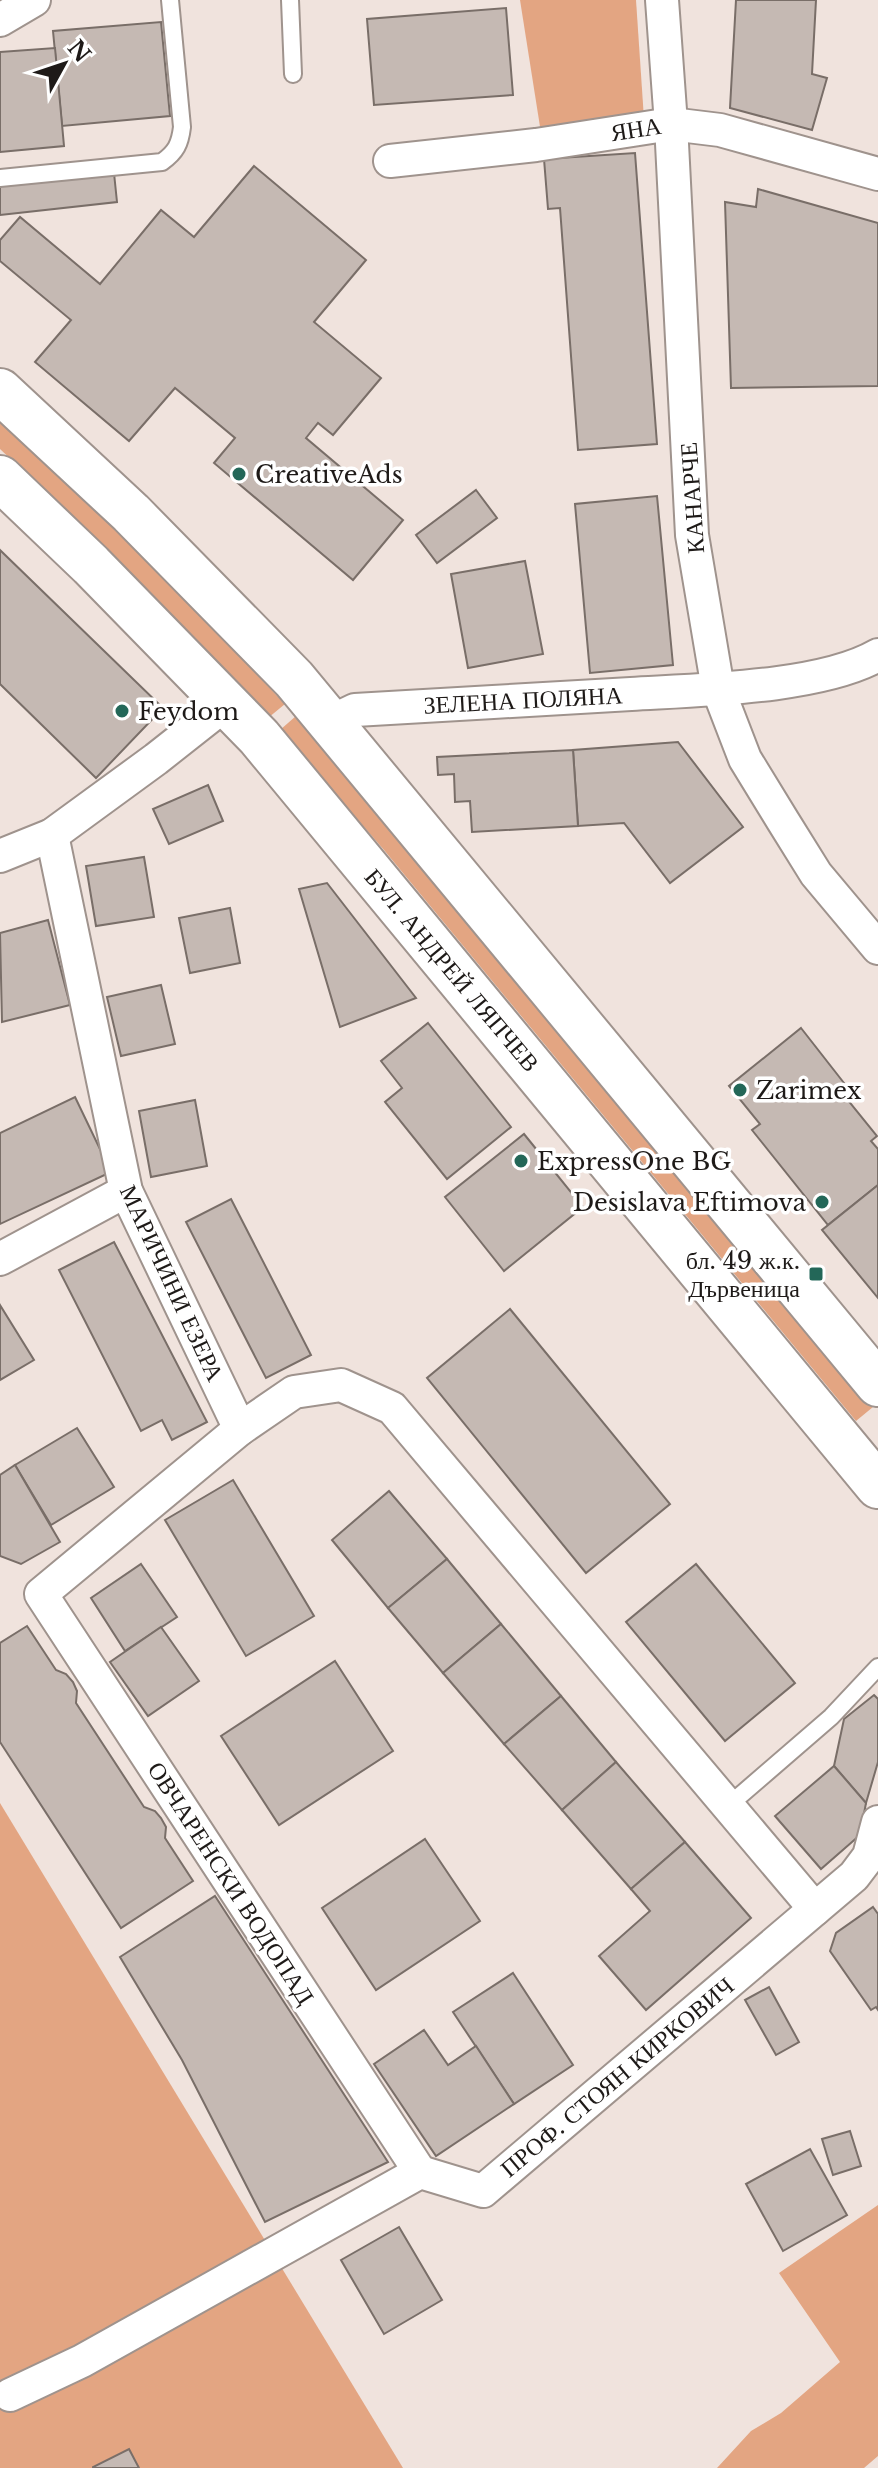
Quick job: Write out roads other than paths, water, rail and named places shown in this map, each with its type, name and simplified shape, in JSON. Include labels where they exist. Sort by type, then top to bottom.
[{"type":"main road","points":[[0,391],[131,513],[251,633],[330,722],[878,1384]]},
{"type":"main road","name":"БУЛ. АНДРЕЙ ЛЯПЧЕВ","points":[[0,478],[91,565],[227,703],[279,761],[878,1486]]},
{"type":"street","points":[[0,20],[34,0]]},
{"type":"street","name":"КАНАРЧЕ","points":[[662,0],[692,535],[718,689],[745,759],[783,821],[816,874],[878,948]]},
{"type":"street","name":"ЯНА","points":[[390,161],[536,145],[671,124],[720,130],[878,174]]},
{"type":"street","name":"ЗЕЛЕНА ПОЛЯНА","points":[[330,722],[355,710],[718,689],[811,677],[878,655]]},
{"type":"street","points":[[0,856],[52,835],[227,703]]},
{"type":"street","name":"МАРИЧИНИ ЕЗЕРА","points":[[52,835],[126,1191],[240,1429]]},
{"type":"street","points":[[0,1259],[126,1191]]},
{"type":"street","points":[[240,1429],[294,1392],[341,1385],[392,1408],[815,1909]]},
{"type":"street","name":"ОВЧАРЕНСКИ ВОДОПАД","points":[[240,1429],[41,1594],[420,2172]]},
{"type":"street","name":"ПРОФ. СТОЯН КИРКОВИЧ","points":[[420,2172],[483,2191],[854,1876],[869,1856],[878,1822]]},
{"type":"street","points":[[10,2395],[82,2361],[420,2172]]},
{"type":"lane","points":[[0,178],[162,162],[174,153],[180,142],[182,127],[170,0]]},
{"type":"lane","points":[[290,0],[293,74]]},
{"type":"lane","points":[[728,1806],[831,1717],[878,1667]]},
{"type":"place","name":"CreativeAds","points":[[239,474]]},
{"type":"place","name":"Feydom","points":[[122,711]]},
{"type":"place","name":"Zarimex","points":[[740,1090]]},
{"type":"place","name":"ExpressOne BG","points":[[521,1161]]},
{"type":"place","name":"Desislava Eftimova","points":[[822,1202]]},
{"type":"place","name":"бл. 49 ж.к. Дървеница","points":[[816,1274]]}]
